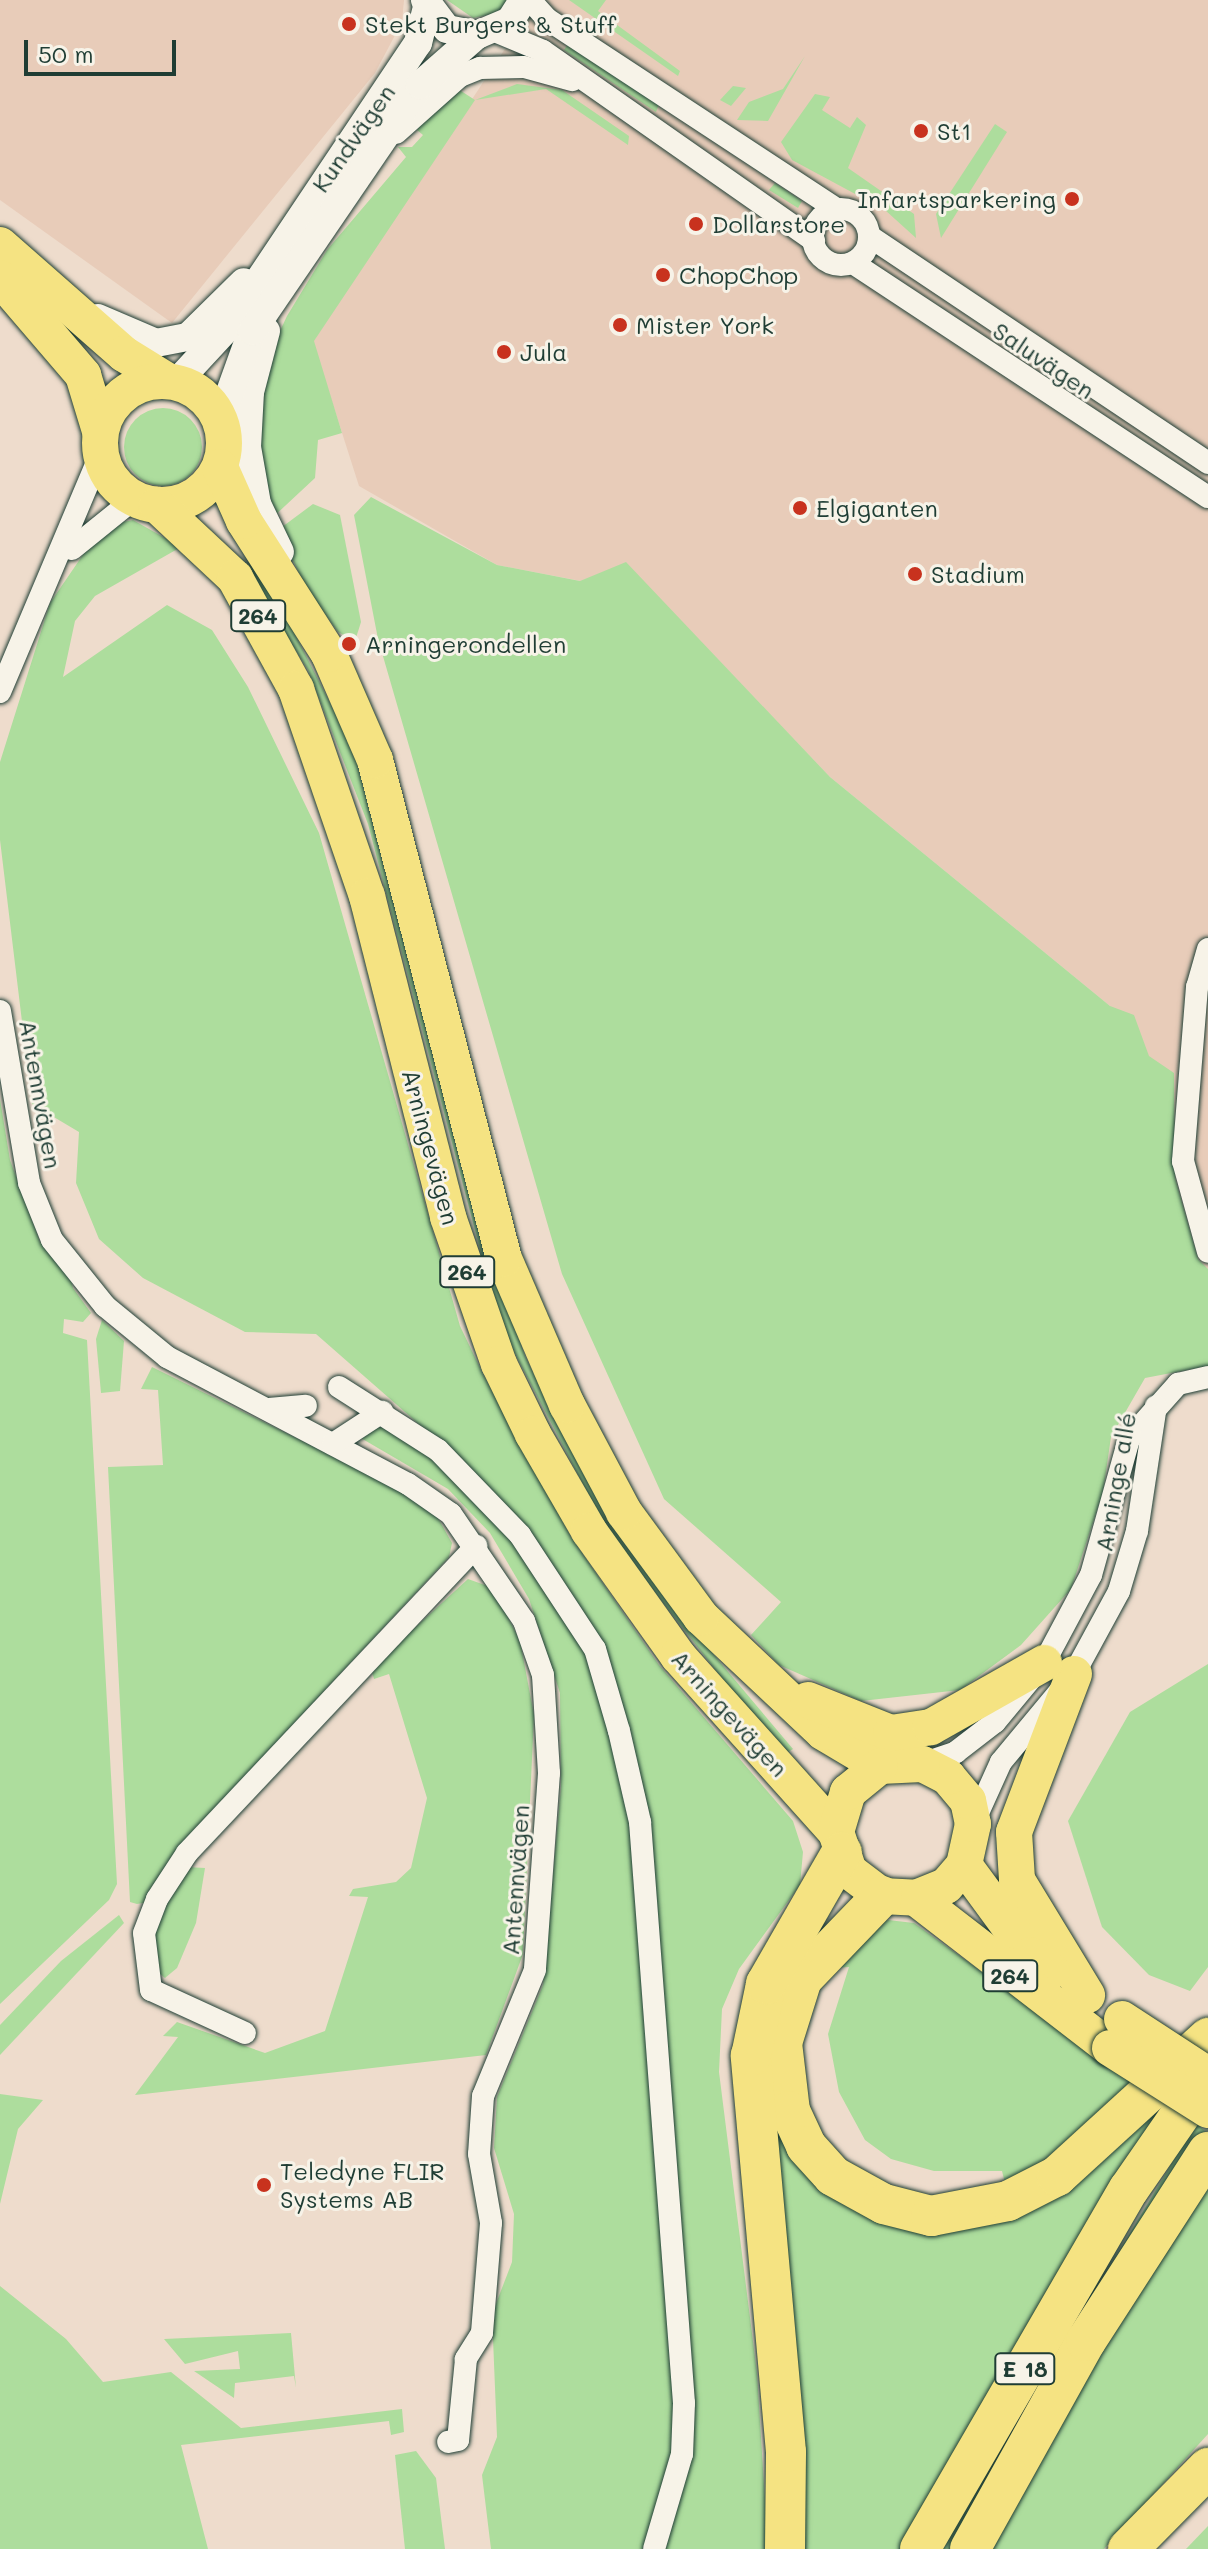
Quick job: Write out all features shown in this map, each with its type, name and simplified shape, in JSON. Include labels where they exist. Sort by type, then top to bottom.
[{"type":"highway","points":[[785,2549],[786,2452],[751,2056],[766,1984],[839,1842]]},
{"type":"highway","points":[[899,1897],[802,1979],[782,2043],[790,2111],[806,2146],[833,2176],[884,2204],[931,2216],[1008,2201],[1057,2176],[1208,2038]]},
{"type":"highway","name":"E 18","points":[[920,2549],[1129,2189],[1208,2075]]},
{"type":"highway","name":"E 18","points":[[970,2549],[1086,2341],[1208,2152]]},
{"type":"highway","points":[[1128,2549],[1208,2468]]},
{"type":"main road","points":[[0,245],[44,286],[171,381],[195,390],[220,420]]},
{"type":"main road","name":"264","points":[[0,278],[83,375],[112,481],[145,502]]},
{"type":"main road","points":[[100,443],[124,393],[171,381]]},
{"type":"main road","name":"264","points":[[220,420],[220,467]]},
{"type":"main road","points":[[145,502],[194,496],[220,467]]},
{"type":"main road","name":"Arningevägen","points":[[220,467],[244,521],[329,654],[391,810],[504,1259],[532,1336],[624,1512],[701,1617],[823,1732],[880,1766]]},
{"type":"main road","name":"Arningevägen","points":[[145,502],[235,578],[296,689],[367,896],[448,1217],[499,1364],[533,1434],[589,1531],[678,1656],[839,1842],[849,1871],[899,1897],[1116,2034],[1208,2110]]},
{"type":"main road","points":[[770,1682],[891,1733],[931,1727],[1059,1668]]},
{"type":"main road","points":[[1059,1668],[1014,1832],[1017,1880],[1087,1995]]},
{"type":"main road","points":[[839,1842],[848,1792],[880,1766],[922,1764],[948,1777],[968,1801],[973,1824],[964,1865],[946,1886],[899,1897]]},
{"type":"main road","name":"Arningevägen","points":[[964,1865],[1030,1955],[1087,1995],[1116,2034],[1208,2075]]},
{"type":"street","name":"Kundvägen","points":[[220,420],[231,374],[274,303],[420,85],[523,0]]},
{"type":"street","name":"Saluvägen","points":[[530,0],[547,19],[838,210],[856,213],[869,236],[1208,463]]},
{"type":"street","name":"Kundvägen","points":[[171,381],[204,361],[265,263],[418,43],[426,3]]},
{"type":"street","points":[[426,3],[447,29],[486,33]]},
{"type":"street","name":"Saluvägen","points":[[486,33],[543,51],[814,241],[825,260],[853,263],[1208,497]]},
{"type":"street","name":"Kundvägen","points":[[375,153],[460,76],[480,68],[524,67],[610,96]]},
{"type":"street","points":[[814,241],[822,217],[838,210]]},
{"type":"street","points":[[853,263],[869,236]]},
{"type":"street","name":"Kundvägen","points":[[44,286],[123,333],[156,343],[188,337],[265,263]]},
{"type":"street","name":"Kundvägen","points":[[274,303],[250,392],[249,465],[257,504],[329,654]]},
{"type":"street","points":[[0,692],[53,571],[100,443]]},
{"type":"street","points":[[53,571],[92,527],[145,502]]},
{"type":"street","points":[[1208,949],[1197,987],[1183,1161],[1208,1252]]},
{"type":"street","name":"Antennvägen","points":[[0,1011],[16,1128],[52,1240],[105,1306],[167,1357],[333,1444],[441,1506],[476,1546],[524,1621],[549,1718],[535,1970],[483,2096],[479,2154],[491,2223],[482,2333],[466,2359],[458,2440],[448,2442]]},
{"type":"street","points":[[1156,1406],[1178,1384],[1208,1377]]},
{"type":"street","points":[[339,1387],[438,1450],[520,1535],[595,1649],[619,1731],[640,1822],[684,2403],[682,2454],[654,2549]]},
{"type":"street","points":[[267,1409],[306,1406]]},
{"type":"street","name":"Arninge allé","points":[[922,1764],[956,1752],[1059,1668],[1091,1575],[1129,1439],[1156,1406]]},
{"type":"street","name":"Arninge allé","points":[[973,1824],[1001,1762],[1059,1668],[1119,1591],[1137,1531],[1156,1406]]},
{"type":"street","points":[[333,1444],[382,1412]]},
{"type":"street","points":[[245,2033],[151,1990],[144,1933],[157,1899],[187,1853],[476,1546]]},
{"type":"shaded area","points":[[0,0],[404,0],[402,22],[375,73],[172,323],[0,200]]},
{"type":"shaded area","points":[[537,0],[1208,0],[1208,1311],[1110,1006],[830,777],[626,563],[581,581],[497,565],[359,486],[313,342]]},
{"type":"green space","points":[[447,0],[509,0],[497,13],[473,18]]},
{"type":"green space","points":[[569,0],[606,0],[598,11],[680,71],[678,76]]},
{"type":"green space","points":[[568,44],[659,104],[656,112],[564,50]]},
{"type":"green space","points":[[805,56],[768,121],[737,120],[749,102],[783,89]]},
{"type":"green space","points":[[517,84],[562,90],[629,136],[628,145],[546,89],[475,100]]},
{"type":"green space","points":[[733,86],[746,88],[731,106],[720,100]]},
{"type":"green space","points":[[458,89],[475,100],[314,341],[342,433],[318,440],[315,478],[271,519],[257,479],[265,363],[287,316],[327,250],[406,157],[398,147],[412,147],[423,135],[417,130],[439,100]]},
{"type":"green space","points":[[815,94],[830,97],[822,110],[850,128],[857,117],[866,125],[848,168],[914,214],[916,238],[885,210],[792,160],[781,142]]},
{"type":"green space","points":[[995,124],[1007,132],[941,238],[936,214]]},
{"type":"green space","points":[[775,183],[802,201],[798,208],[769,190]]},
{"type":"green space","points":[[163,408],[178,411],[191,419],[199,432],[202,447],[199,462],[191,475],[178,483],[163,486],[148,483],[135,475],[127,462],[124,447],[127,432],[135,419],[148,411]]},
{"type":"green space","points":[[371,497],[497,565],[580,581],[626,562],[830,777],[1110,1006],[1134,1015],[1149,1056],[1174,1073],[1175,1178],[1198,1259],[1208,1269],[1208,1366],[1145,1378],[1111,1437],[1103,1492],[1071,1589],[1021,1645],[960,1690],[861,1701],[779,1665],[751,1635],[781,1602],[664,1499],[562,1274],[378,639],[354,515]]},
{"type":"green space","points":[[313,504],[340,515],[361,622],[355,641],[338,632],[307,589],[278,530]]},
{"type":"green space","points":[[133,520],[181,547],[95,596],[75,621],[63,677],[167,605],[212,630],[248,687],[319,833],[460,1326],[571,1537],[659,1665],[793,1821],[803,1852],[800,1885],[739,1969],[722,2009],[719,2072],[757,2373],[768,2549],[491,2549],[482,2475],[497,2437],[492,2314],[512,2262],[514,2214],[494,2148],[497,2097],[543,1985],[561,1787],[560,1693],[529,1599],[490,1533],[448,1489],[354,1434],[389,1425],[416,1442],[503,1527],[606,1659],[478,1476],[316,1334],[245,1332],[143,1278],[99,1239],[76,1183],[79,1132],[32,1104],[0,840],[0,762],[50,603],[91,543],[113,524]]},
{"type":"green space","points":[[258,562],[353,748],[474,1202],[525,1356],[560,1428],[665,1597],[793,1749],[782,1756],[607,1530],[500,1325],[368,824],[308,670],[246,570]]},
{"type":"green space","points":[[0,1099],[10,1160],[40,1242],[64,1254],[73,1288],[91,1313],[83,1322],[64,1319],[63,1333],[87,1340],[117,1884],[109,1900],[0,2004]]},
{"type":"green space","points":[[102,1320],[124,1341],[120,1391],[101,1393],[96,1339]]},
{"type":"green space","points":[[152,1367],[392,1485],[438,1518],[452,1543],[449,1557],[182,1844],[148,1902],[137,1904],[130,1902],[108,1467],[163,1465],[158,1390],[141,1389]]},
{"type":"green space","points":[[468,1579],[493,1588],[520,1641],[534,1715],[523,1954],[486,2055],[135,2095],[178,2037],[163,2036],[177,2022],[265,2053],[325,2031],[368,1897],[349,1896],[353,1889],[396,1882],[411,1868],[427,1798],[389,1674],[374,1679],[371,1668]]},
{"type":"green space","points":[[1208,1664],[1208,1967],[1190,1991],[1149,1975],[1102,1927],[1068,1821],[1130,1712]]},
{"type":"green space","points":[[186,1867],[205,1868],[196,1923],[177,1968],[165,1978],[153,1968],[153,1930]]},
{"type":"green space","points":[[119,1915],[124,1923],[0,2055],[0,2025],[61,1961]]},
{"type":"green space","points":[[888,1920],[914,1923],[1137,2084],[1051,2161],[1005,2183],[1002,2171],[934,2171],[891,2159],[865,2140],[839,2092],[828,2034],[849,1967],[832,1968],[867,1928]]},
{"type":"green space","points":[[770,2041],[791,2149],[945,2228],[1163,2103],[1169,2109],[999,2373],[900,2549],[803,2549]]},
{"type":"green space","points":[[0,2094],[43,2100],[18,2129],[0,2204]]},
{"type":"green space","points":[[1196,2123],[1205,2131],[1089,2312],[954,2549],[941,2549]]},
{"type":"green space","points":[[1208,2188],[1208,2434],[1104,2549],[990,2549],[1066,2407]]},
{"type":"green space","points":[[0,2286],[66,2339],[103,2382],[171,2372],[241,2428],[402,2409],[404,2432],[391,2435],[389,2421],[181,2445],[208,2549],[0,2549]]},
{"type":"green space","points":[[291,2333],[296,2388],[294,2376],[235,2383],[234,2398],[194,2371],[240,2369],[238,2351],[185,2364],[164,2339]]},
{"type":"green space","points":[[416,2451],[436,2478],[445,2549],[405,2549],[395,2455]]},
{"type":"green space","points":[[1208,2526],[1208,2549],[1186,2549]]},
{"type":"place","name":"Stekt Burgers & Stuff","points":[[349,24]]},
{"type":"place","name":"St1","points":[[921,131]]},
{"type":"place","name":"Infartsparkering","points":[[1072,199]]},
{"type":"place","name":"Dollarstore","points":[[696,224]]},
{"type":"place","name":"ChopChop","points":[[663,275]]},
{"type":"place","name":"Mister York","points":[[620,325]]},
{"type":"place","name":"Jula","points":[[504,352]]},
{"type":"place","name":"Elgiganten","points":[[800,508]]},
{"type":"place","name":"Stadium","points":[[915,574]]},
{"type":"place","name":"Arningerondellen","points":[[349,644]]},
{"type":"place","name":"Teledyne FLIR Systems AB","points":[[264,2185]]}]
